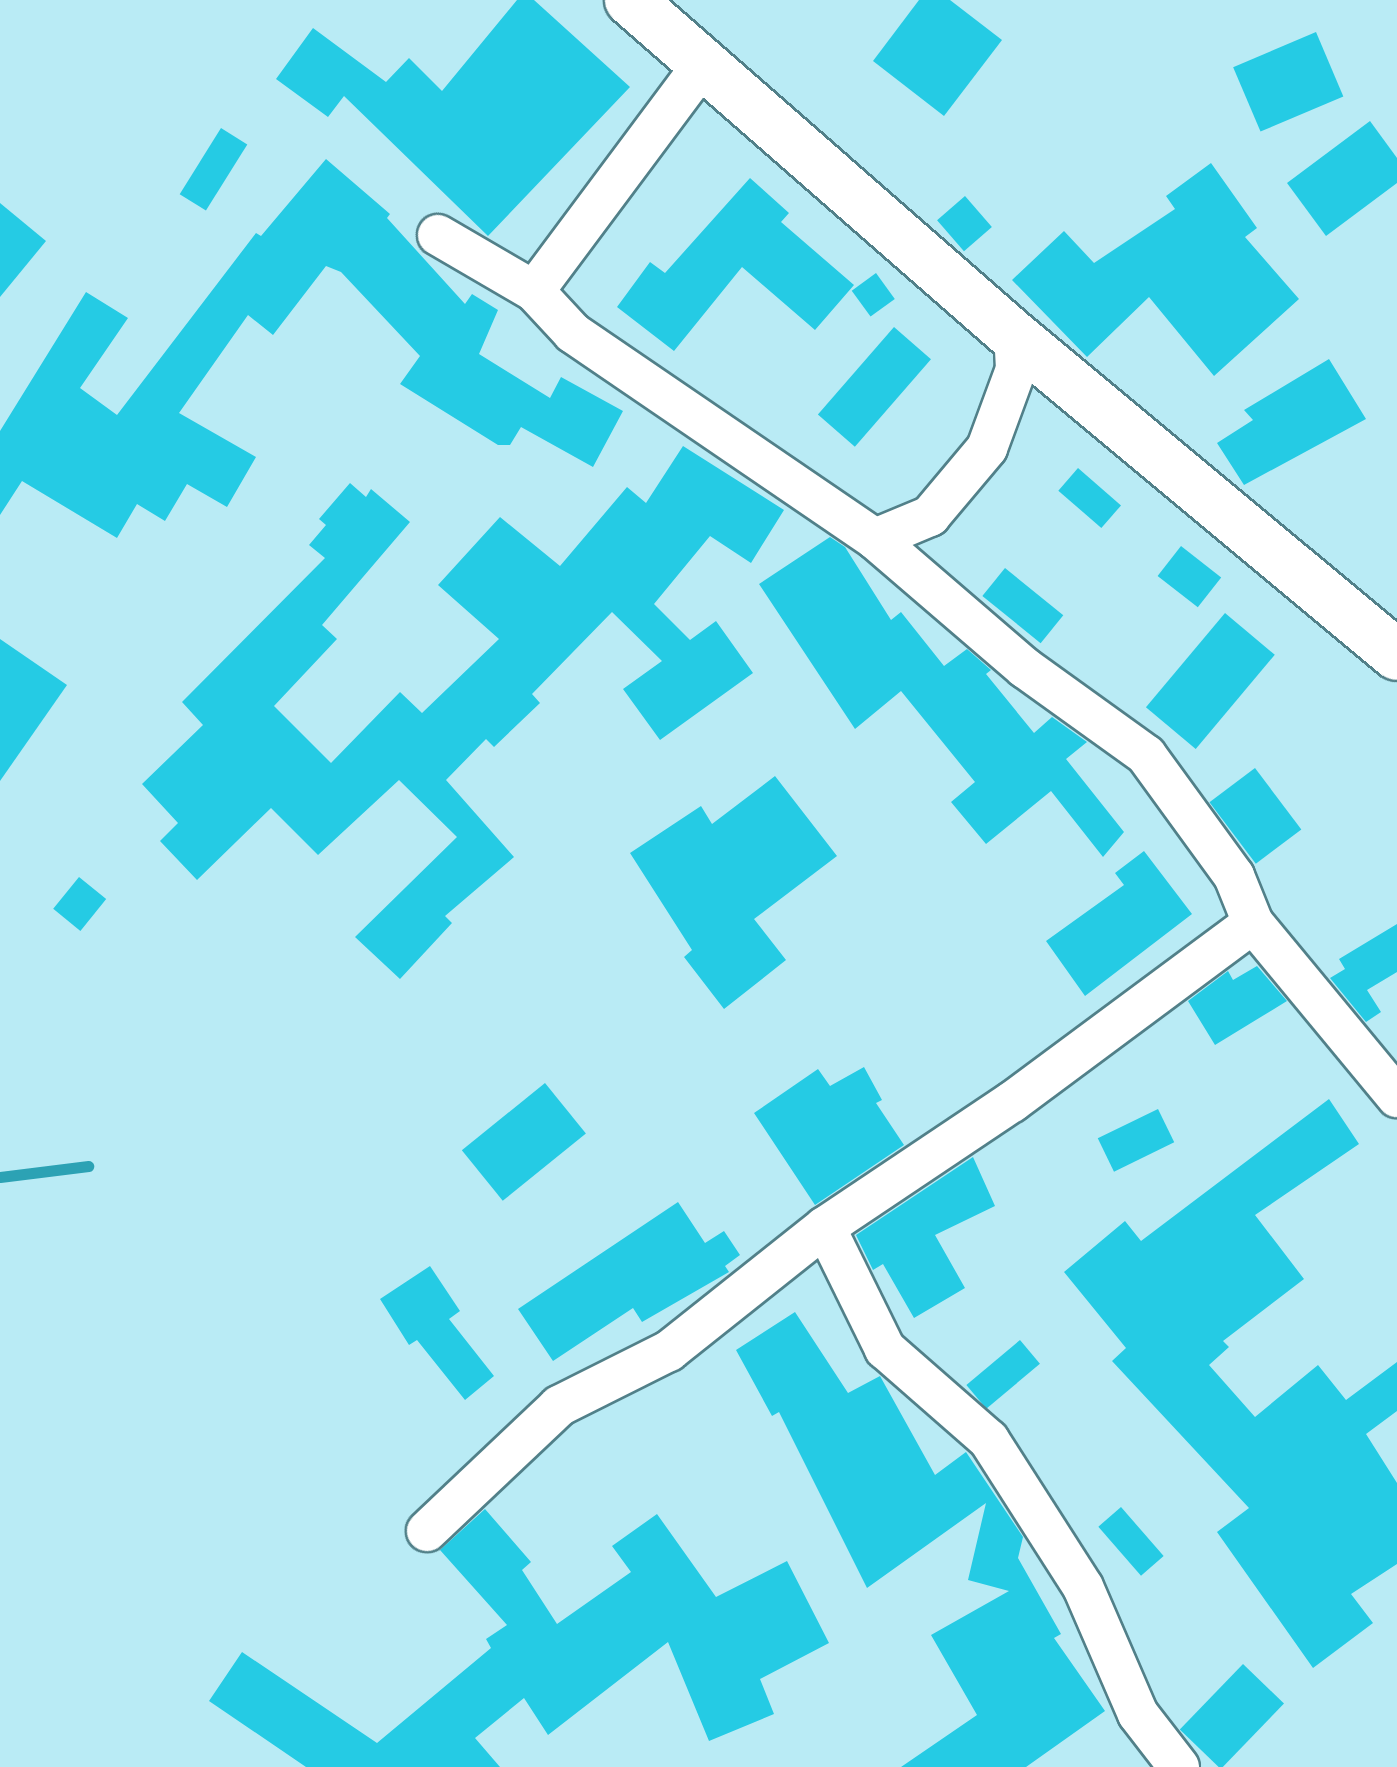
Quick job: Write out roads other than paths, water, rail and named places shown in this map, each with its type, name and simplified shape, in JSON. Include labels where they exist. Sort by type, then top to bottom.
[{"type":"street","points":[[630,0],[1014,336],[1397,655]]},
{"type":"street","points":[[534,292],[704,63]]},
{"type":"street","points":[[438,235],[534,292],[573,333],[876,538],[1025,668],[1146,755],[1234,876],[1253,924],[1397,1097]]},
{"type":"street","points":[[876,538],[930,516],[987,448],[1016,369],[1014,336]]},
{"type":"street","points":[[427,1532],[559,1406],[669,1351],[825,1227],[1012,1102],[1253,924]]},
{"type":"street","points":[[825,1227],[885,1349],[989,1440],[1084,1587],[1138,1714],[1179,1767]]},
{"type":"waterway","points":[[0,1177],[88,1166]]}]
